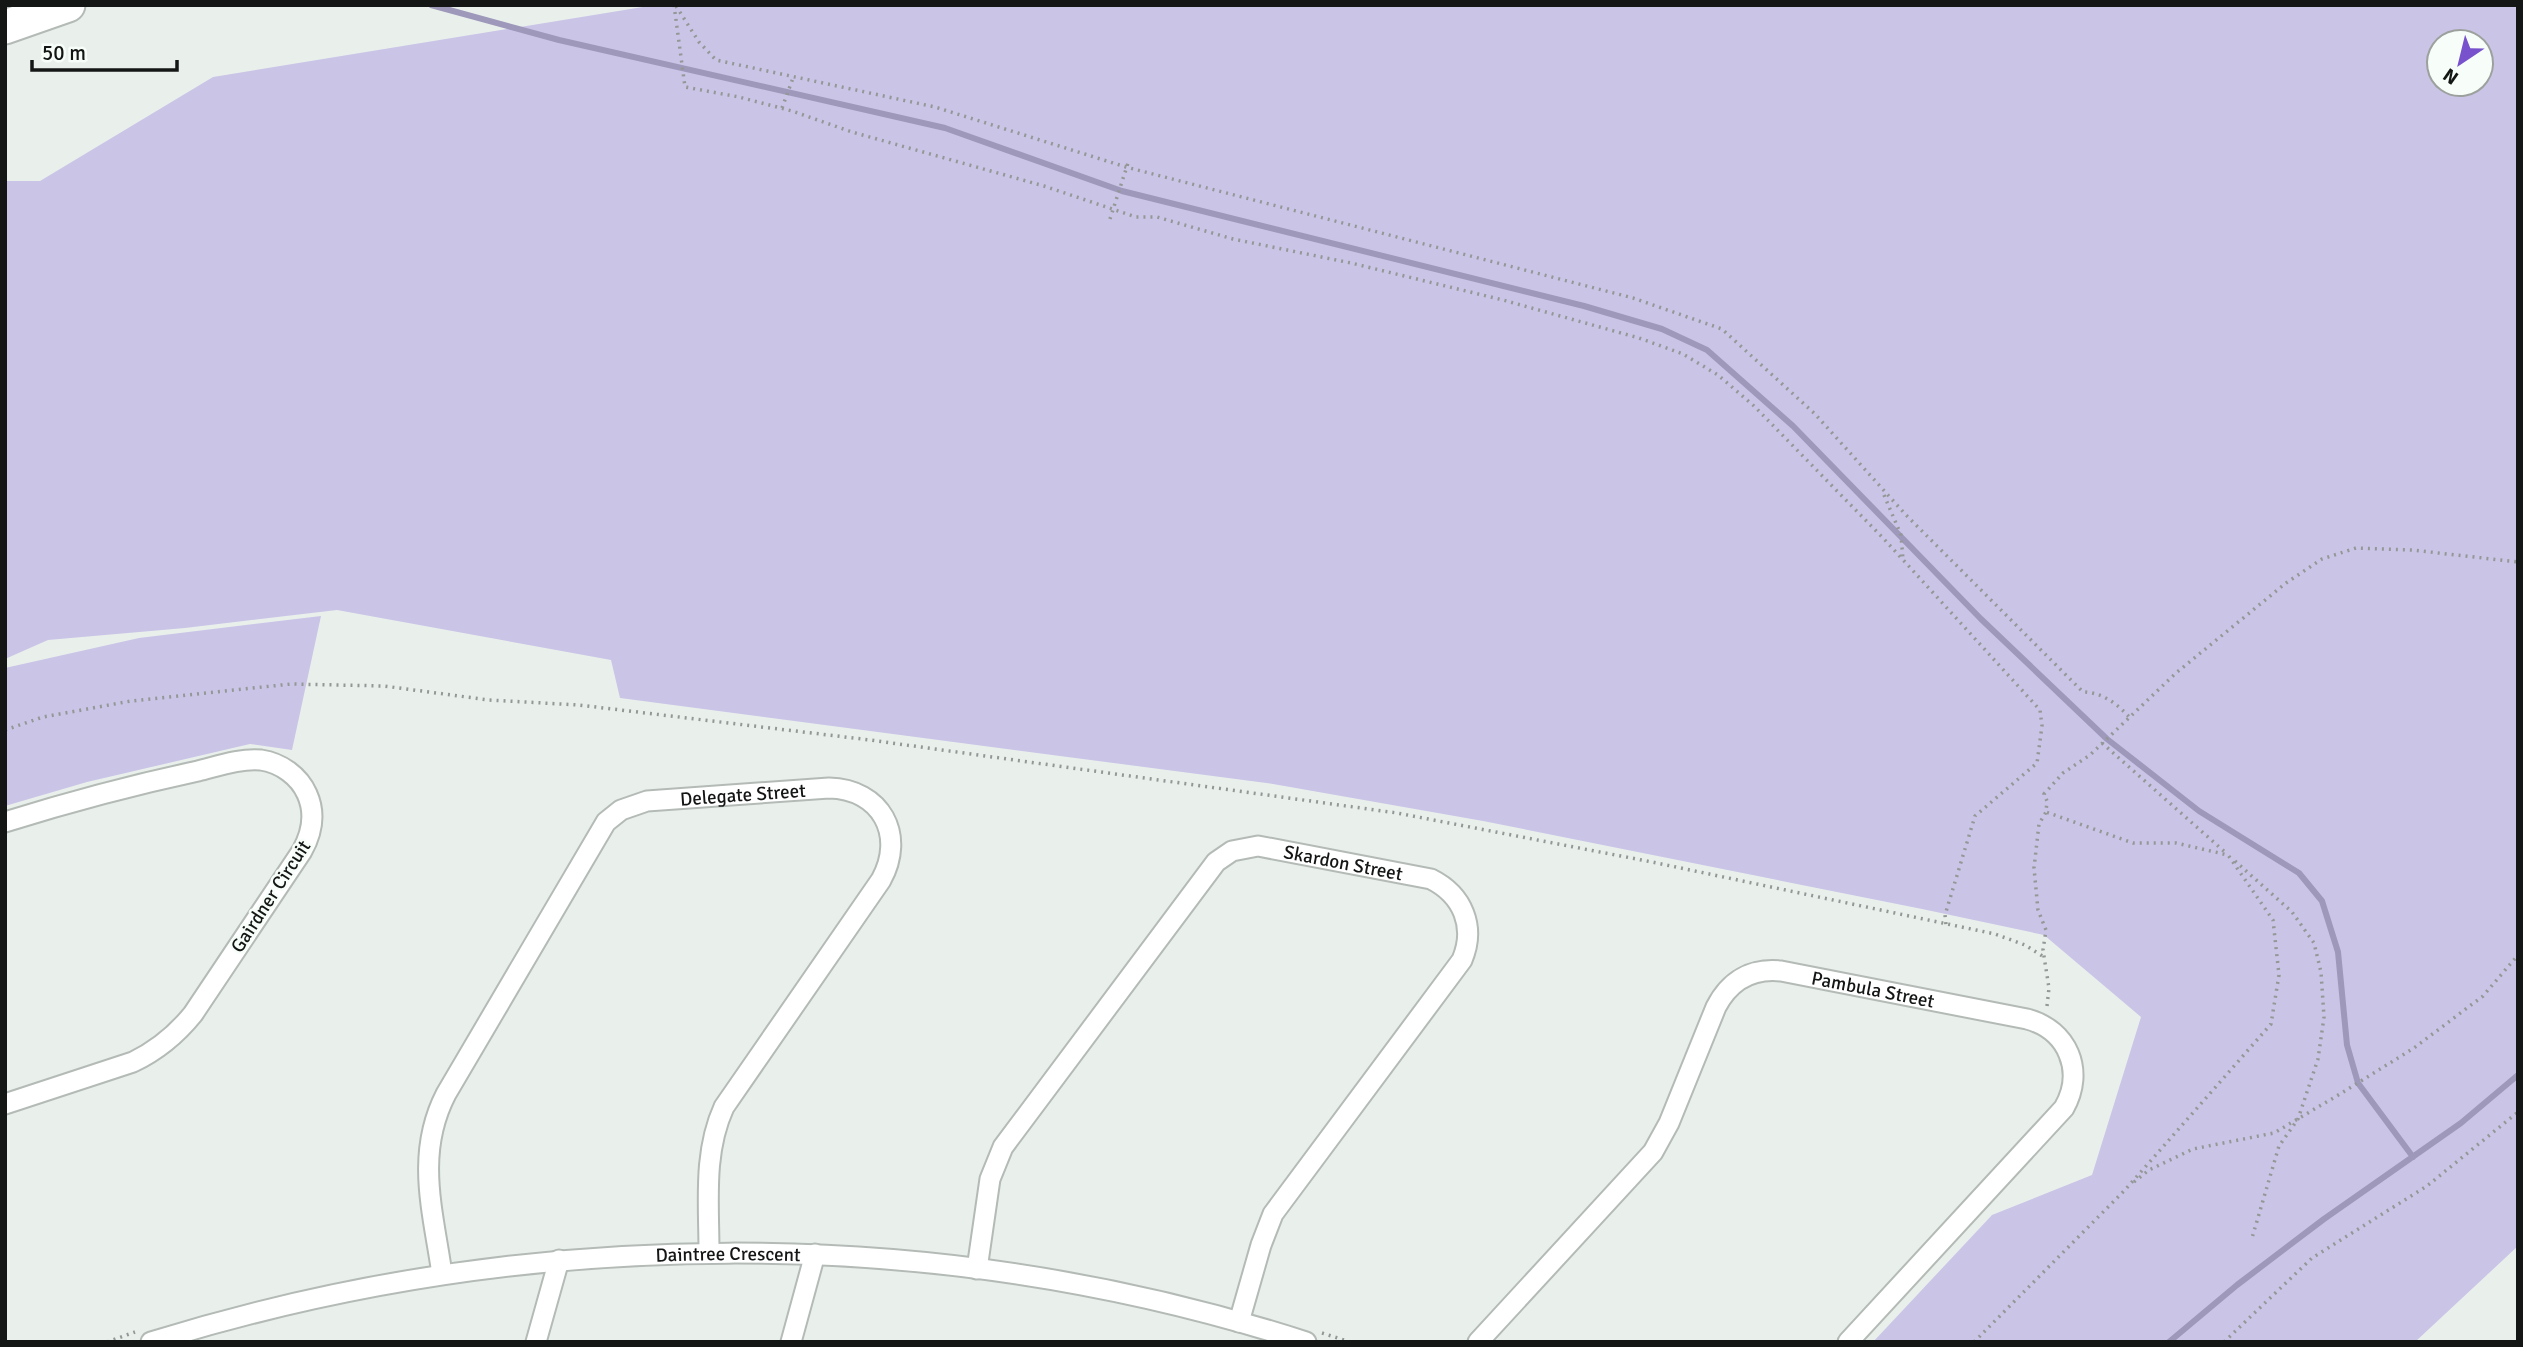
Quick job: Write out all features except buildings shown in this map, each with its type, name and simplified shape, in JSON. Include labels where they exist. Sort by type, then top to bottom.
[{"type":"highway","points":[[5,27],[68,5]]},
{"type":"street","name":"Gairdner Circuit","points":[[5,821],[127,787],[252,760],[281,766],[296,778],[310,804],[312,824],[302,851],[193,1014],[172,1037],[133,1062],[5,1104]]},
{"type":"street","name":"Delegate Street","points":[[442,1274],[427,1167],[433,1122],[446,1094],[606,822],[621,810],[638,802],[829,788],[849,790],[875,806],[887,822],[892,842],[890,861],[881,880],[724,1107],[709,1154],[709,1252]]},
{"type":"street","name":"Skardon Street","points":[[977,1269],[988,1187],[995,1162],[1003,1147],[1216,862],[1231,851],[1258,846],[1431,879],[1454,896],[1464,913],[1468,932],[1462,960],[1273,1214],[1261,1245],[1239,1322]]},
{"type":"street","name":"Pambula Street","points":[[1478,1342],[1653,1152],[1669,1123],[1716,1007],[1727,990],[1742,977],[1761,971],[1781,971],[2027,1019],[2045,1025]]},
{"type":"street","points":[[1848,1342],[2064,1108],[2072,1091],[2073,1062],[2065,1045],[2045,1025]]},
{"type":"street","name":"Daintree Crescent","points":[[150,1342],[312,1298],[442,1274],[559,1260],[709,1252],[815,1254],[977,1269],[1109,1291],[1239,1322],[1306,1342]]},
{"type":"street","points":[[791,1342],[815,1254]]},
{"type":"street","points":[[536,1342],[559,1260]]},
{"type":"path","points":[[674,5],[699,42],[716,60],[935,107],[1127,165],[1633,298],[1722,329],[1815,414],[1882,489],[2083,692],[2091,692],[2112,702],[2122,708],[2130,718]]},
{"type":"path","points":[[674,5],[685,87],[782,108],[852,132],[1031,182],[1136,217],[1157,217],[1233,239],[1351,263],[1503,300],[1639,338],[1683,354],[1717,375],[1754,407],[1903,561],[2040,710],[2042,726],[2037,763],[1975,816],[1945,915],[1946,925]]},
{"type":"path","points":[[782,108],[793,78]]},
{"type":"path","points":[[1110,219],[1127,165]]},
{"type":"path","points":[[1882,489],[1901,534],[1903,561]]},
{"type":"path","points":[[2045,1025],[2049,988],[2044,957],[2046,930],[2038,911],[2034,867],[2039,824],[2046,812],[2048,801],[2044,794],[2063,773],[2102,743],[2176,673],[2286,583],[2322,559],[2357,548],[2412,550],[2518,562]]},
{"type":"path","points":[[5,730],[43,717],[131,701],[291,684],[384,686],[489,700],[579,705],[911,746],[1397,813],[1678,867],[1995,934],[2025,945],[2044,957]]},
{"type":"path","points":[[2102,743],[2292,912],[2314,943],[2322,972],[2325,1017],[2318,1059],[2298,1119],[2279,1146],[2252,1238]]},
{"type":"path","points":[[1974,1342],[2124,1190],[2271,1024],[2279,975],[2273,920],[2228,855],[2176,844],[2133,843],[2046,812]]},
{"type":"path","points":[[2124,1190],[2149,1170],[2193,1149],[2274,1133],[2298,1119],[2414,1048],[2483,996],[2518,955]]},
{"type":"path","points":[[2224,1342],[2312,1258],[2427,1186],[2518,1112]]},
{"type":"shaded area","points":[[655,5],[2518,5],[2518,1246],[2415,1342],[1873,1342],[1992,1215],[2092,1175],[2141,1017],[2044,935],[1483,821],[1273,784],[620,698],[611,660],[337,610],[185,628],[48,640],[5,659],[5,181],[40,181],[213,77]]},
{"type":"shaded area","points":[[321,616],[292,750],[250,744],[87,782],[5,806],[5,668],[139,638]]},
{"type":"waterway","points":[[431,5],[559,40],[945,128],[1122,191],[1584,306],[1662,329],[1707,350],[1793,426],[1981,619],[2107,739],[2199,811],[2299,873],[2322,901],[2338,952],[2347,1045],[2358,1083],[2413,1157]]},
{"type":"waterway","points":[[2169,1342],[2237,1285],[2324,1219],[2461,1123],[2518,1075]]}]
